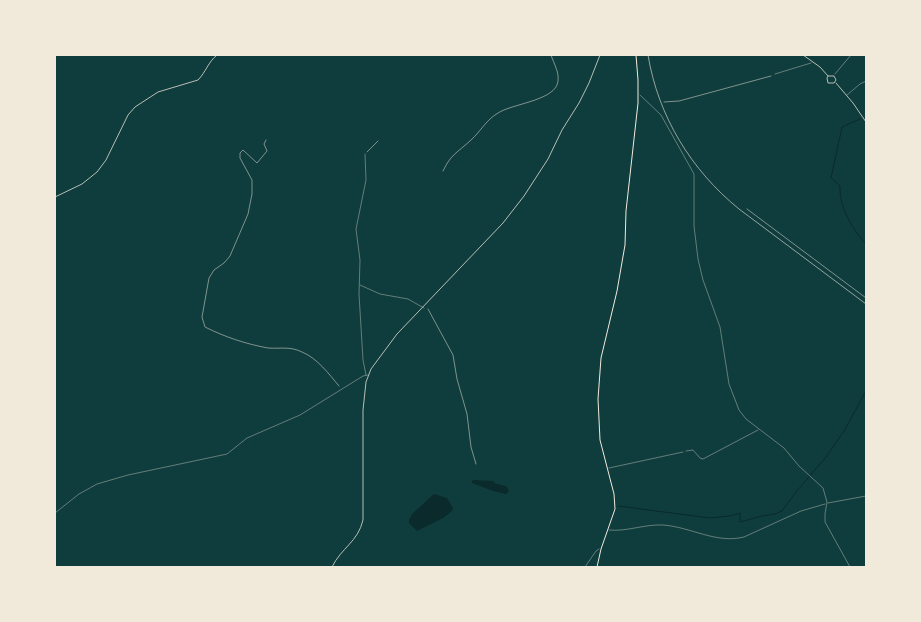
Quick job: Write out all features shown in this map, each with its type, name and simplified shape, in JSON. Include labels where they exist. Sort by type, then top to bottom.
[{"type":"main road","points":[[597,567],[601,549],[614,514],[615,501],[599,432],[598,408],[603,350],[622,268],[625,245],[638,94],[636,55]]},
{"type":"street","points":[[55,197],[82,184],[97,172],[106,160],[128,115],[135,107],[158,92],[198,80],[209,62],[217,55]]},
{"type":"street","points":[[55,513],[78,494],[103,482],[227,454],[247,438],[300,415],[367,375],[391,341],[504,223],[548,159],[566,122],[590,83],[600,55]]},
{"type":"street","points":[[803,55],[828,76],[834,76]]},
{"type":"street","points":[[834,76],[851,55]]},
{"type":"street","points":[[775,74],[813,62]]},
{"type":"street","points":[[828,76],[828,83],[832,84],[835,82]]},
{"type":"street","points":[[834,76],[835,82],[847,95],[866,122]]},
{"type":"street","points":[[847,95],[866,81]]},
{"type":"street","points":[[638,94],[660,113],[692,170],[695,183],[695,236],[700,270],[720,327],[733,394],[743,416],[784,448],[799,466],[823,488],[826,493],[827,504],[825,522],[850,567]]},
{"type":"street","points":[[332,567],[336,559],[358,534],[362,520],[363,410],[367,375],[363,354],[358,284],[361,265],[356,229],[366,180],[365,154]]},
{"type":"street","points":[[358,284],[380,294],[408,299],[424,308]]},
{"type":"street","points":[[686,451],[694,450],[703,459],[759,429]]},
{"type":"street","points":[[607,468],[683,452]]},
{"type":"street","points":[[609,530],[662,525],[683,528],[725,539],[734,539],[744,537],[801,511],[866,496]]},
{"type":"street","points":[[585,567],[596,551],[601,549]]},
{"type":"path","points":[[442,172],[449,158],[471,140],[490,118],[512,106],[536,100],[554,88],[557,83],[557,75],[551,55]]},
{"type":"path","points":[[664,102],[679,100],[775,74]]},
{"type":"path","points":[[266,140],[264,144],[267,151],[257,163],[243,150],[240,153],[240,158],[252,180],[252,194],[248,214],[230,256],[214,270],[209,278],[202,316],[204,327],[253,345],[271,348],[294,348],[304,352],[315,360],[342,389]]},
{"type":"path","points":[[365,154],[378,141]]},
{"type":"path","points":[[747,209],[866,298]]},
{"type":"path","points":[[424,308],[429,310],[453,355],[476,464]]},
{"type":"water","points":[[473,480],[493,481],[496,484],[506,486],[509,491],[506,494],[493,491],[472,483]]},
{"type":"water","points":[[434,494],[447,498],[453,508],[452,511],[443,518],[417,531],[409,523],[409,520],[412,514]]},
{"type":"waterway","points":[[860,119],[842,127],[831,178],[840,186],[840,194],[847,217],[866,244]]},
{"type":"waterway","points":[[618,506],[710,518],[740,513],[740,522],[782,511],[826,457],[844,431],[866,391]]},
{"type":"railway","points":[[648,55],[653,78],[669,120],[679,140],[706,177],[739,209],[866,304]]}]
